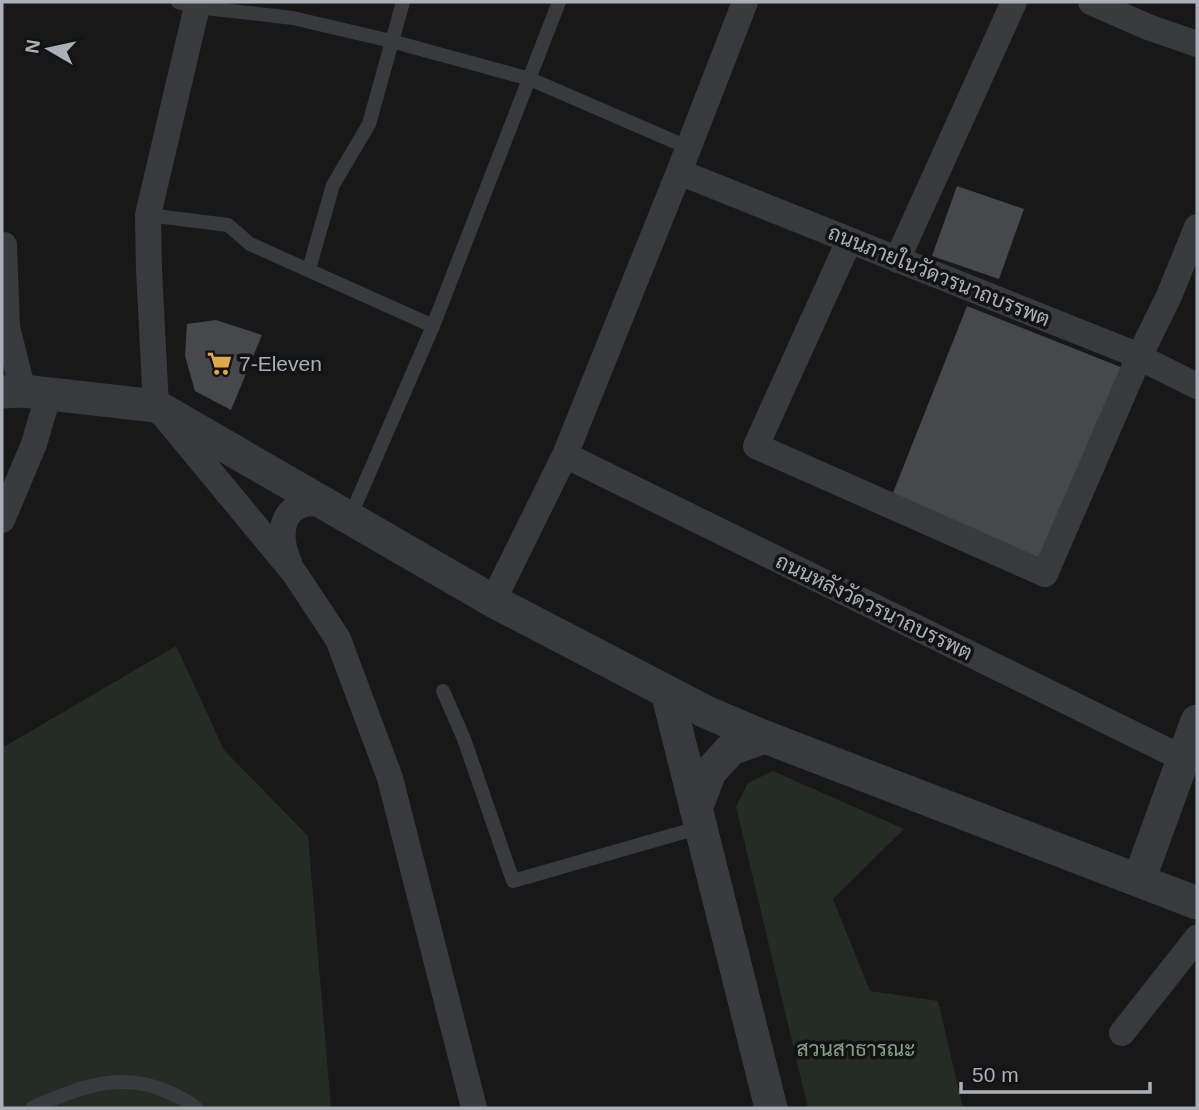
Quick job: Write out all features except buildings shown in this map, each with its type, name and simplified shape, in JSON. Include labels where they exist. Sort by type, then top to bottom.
[{"type":"street","points":[[493,601],[565,455],[744,2]]},
{"type":"street","points":[[897,260],[1014,2]]},
{"type":"street","points":[[1091,2],[1197,44]]},
{"type":"street","points":[[191,3],[148,215],[156,406],[295,573]]},
{"type":"street","name":"ถนนภายในวัดวรนาถบรรพต","points":[[683,160],[849,241],[1139,356],[1197,386]]},
{"type":"street","points":[[849,241],[756,446],[1045,574],[1139,356],[1191,258],[1197,227]]},
{"type":"street","points":[[2,520],[34,444],[25,392],[7,327],[4,245]]},
{"type":"street","points":[[25,392],[156,406],[493,601],[706,712],[1197,904]]},
{"type":"street","name":"ถนนหลังวัดวรนาถบรรพต","points":[[565,455],[1184,759]]},
{"type":"street","points":[[336,511],[307,502],[297,506],[282,529],[282,548],[338,639],[390,778],[474,1108]]},
{"type":"street","points":[[667,692],[771,1108]]},
{"type":"street","points":[[1139,880],[1197,721]]},
{"type":"street","points":[[699,818],[710,772],[731,749],[765,737]]},
{"type":"street","points":[[1122,1033],[1197,938]]},
{"type":"lane","points":[[309,269],[333,185],[369,124],[403,2]]},
{"type":"lane","points":[[336,511],[433,326],[559,2]]},
{"type":"lane","points":[[191,3],[293,18],[391,41],[530,79],[683,160]]},
{"type":"lane","points":[[148,215],[228,225],[250,244],[433,326]]},
{"type":"lane","points":[[443,691],[464,739],[513,881],[699,818]]},
{"type":"lane","points":[[32,1108],[74,1089],[119,1081],[155,1085],[197,1108]]},
{"type":"green space","points":[[176,646],[224,750],[308,836],[331,1108],[2,1108],[2,748]]},
{"type":"green space","name":"สวนสาธารณะ","points":[[773,771],[904,829],[833,899],[870,991],[938,1001],[963,1108],[808,1108],[736,807],[748,783]]},
{"type":"place","name":"7-Eleven","points":[[219,364]]}]
